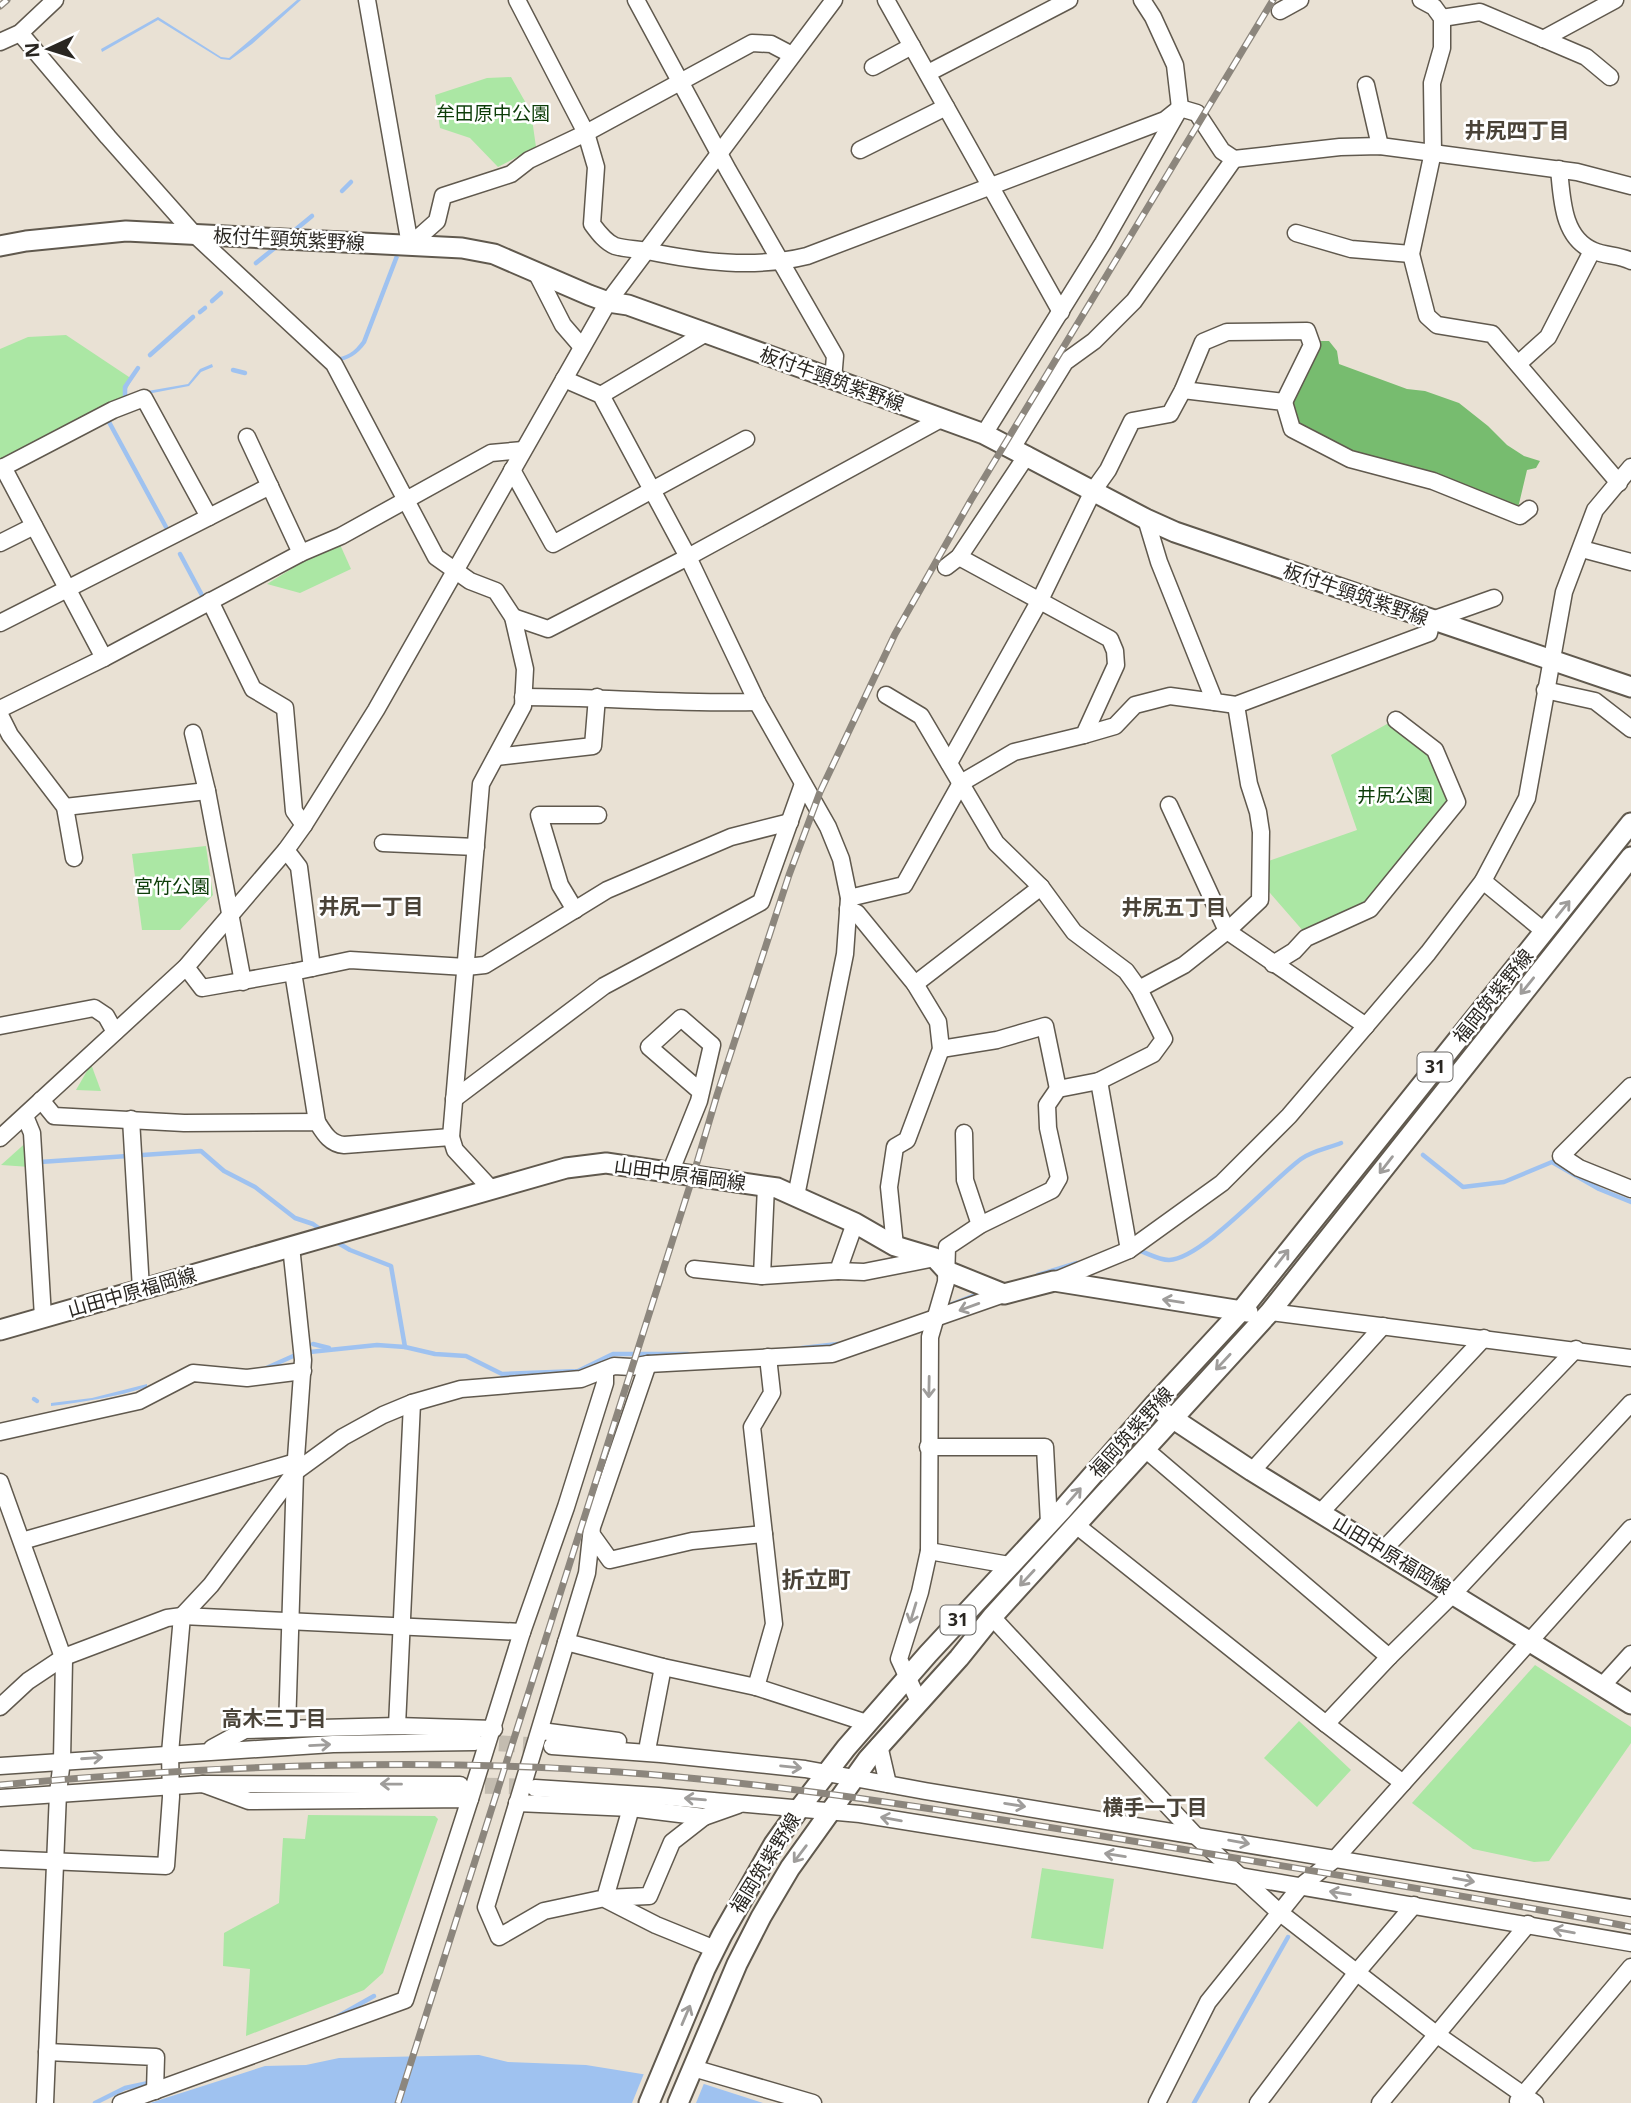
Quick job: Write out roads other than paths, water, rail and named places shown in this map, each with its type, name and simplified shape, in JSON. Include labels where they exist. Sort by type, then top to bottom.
[{"type":"main road","name":"板付牛頸筑紫野線","points":[[0,246],[109,232],[194,234],[480,250],[608,302],[628,305],[984,434],[1146,519],[1210,545],[1631,687]]},
{"type":"main road","name":"福岡筑紫野線","points":[[649,2103],[715,1948],[744,1894],[774,1844],[827,1772],[906,1678],[1240,1312],[1631,823]]},
{"type":"main road","name":"福岡筑紫野線","points":[[692,2069],[737,1964],[761,1917],[790,1868],[854,1777],[992,1617],[1270,1312],[1631,856]]},
{"type":"main road","name":"山田中原福岡線","points":[[0,1330],[566,1168],[606,1163],[777,1188],[856,1223],[943,1271],[996,1291]]},
{"type":"main road","points":[[996,1291],[1054,1281],[1240,1312],[1270,1312]]},
{"type":"main road","name":"山田中原福岡線","points":[[1154,1405],[1252,1471],[1631,1704]]},
{"type":"main road","name":"31","points":[[678,2103],[692,2069]]},
{"type":"street","points":[[0,42],[20,33],[55,0]]},
{"type":"street","points":[[367,0],[410,245]]},
{"type":"street","points":[[517,0],[586,133],[596,167],[592,224],[601,237],[615,246],[645,251],[722,263],[782,262],[807,256],[1165,120],[1180,108]]},
{"type":"street","points":[[636,0],[718,153],[835,356],[833,380]]},
{"type":"street","points":[[0,1138],[186,967],[286,850],[376,710],[608,302],[834,0]]},
{"type":"street","points":[[886,0],[1061,312]]},
{"type":"street","points":[[928,73],[1069,0]]},
{"type":"street","points":[[984,434],[1103,243],[1180,108],[1175,65],[1153,17],[1142,0]]},
{"type":"street","points":[[1280,11],[1300,0]]},
{"type":"street","points":[[1421,0],[1434,7],[1442,18],[1442,48],[1432,83],[1433,152],[1411,254],[1427,316],[1437,326],[1492,334],[1619,483]]},
{"type":"street","points":[[1542,39],[1615,0]]},
{"type":"street","points":[[1442,18],[1479,12],[1586,57],[1611,77]]},
{"type":"street","points":[[20,33],[107,137],[194,234],[334,364],[404,501],[436,557],[470,581],[496,591],[513,617],[525,669],[523,706],[481,784],[451,1136],[455,1150],[492,1190]]},
{"type":"street","points":[[410,245],[437,221],[443,196],[511,174],[528,160],[586,133],[752,43],[771,44],[792,55]]},
{"type":"street","points":[[873,67],[912,46]]},
{"type":"street","points":[[1366,85],[1380,146]]},
{"type":"street","points":[[860,150],[947,107]]},
{"type":"street","points":[[1180,108],[1197,113],[1222,151],[1234,159],[1340,147],[1380,146],[1559,169],[1631,186]]},
{"type":"street","points":[[1084,735],[1116,665],[1115,651],[1110,639],[1040,600],[953,562],[1019,451],[1065,362],[1094,341],[1134,301],[1234,159]]},
{"type":"street","points":[[1559,169],[1565,215],[1572,233],[1592,251],[1631,261]]},
{"type":"street","points":[[1296,233],[1351,249],[1411,254]]},
{"type":"street","points":[[1518,364],[1548,337],[1592,251]]},
{"type":"street","points":[[537,274],[563,325],[582,347]]},
{"type":"street","points":[[949,763],[1040,600],[1093,491],[1108,470],[1132,421],[1170,414],[1203,342],[1227,332],[1307,331],[1312,345],[1284,402],[1292,429],[1350,459],[1433,481],[1520,516],[1529,509]]},
{"type":"street","points":[[601,395],[706,333]]},
{"type":"street","points":[[564,379],[601,395],[688,556],[757,702],[828,827],[841,859],[849,904],[845,954],[796,1196]]},
{"type":"street","points":[[1183,390],[1284,402]]},
{"type":"street","points":[[104,658],[1,468],[113,410],[144,398],[209,517]]},
{"type":"street","points":[[513,617],[548,629],[941,419]]},
{"type":"street","points":[[247,437],[301,553]]},
{"type":"street","points":[[512,470],[553,544],[653,492],[746,439]]},
{"type":"street","points":[[0,709],[104,658],[301,553],[341,536],[491,453],[523,450]]},
{"type":"street","points":[[1054,1281],[1126,1251],[1222,1183],[1289,1116],[1428,953],[1483,881],[1527,799],[1564,592],[1595,510],[1631,467]]},
{"type":"street","points":[[0,623],[270,486]]},
{"type":"street","points":[[1146,519],[1159,562],[1215,702]]},
{"type":"street","points":[[0,543],[34,526]]},
{"type":"street","points":[[1582,550],[1631,562]]},
{"type":"street","points":[[849,904],[904,885],[961,783],[1014,752],[1115,726],[1135,705],[1170,696],[1236,705],[1429,633],[1432,620],[1494,598]]},
{"type":"street","points":[[210,601],[253,689],[285,708],[294,811],[304,825]]},
{"type":"street","points":[[1545,690],[1595,701],[1631,729]]},
{"type":"street","points":[[887,695],[921,716],[996,843],[1041,887],[1074,932],[1126,971],[1139,989],[1164,1039],[1153,1054],[1099,1081],[1058,1089],[1047,1105],[1048,1128],[1059,1178],[1052,1190],[980,1225],[947,1247],[930,1337],[929,1551],[920,1592],[899,1659],[919,1702]]},
{"type":"street","points":[[523,697],[597,697],[699,704],[757,702]]},
{"type":"street","points":[[496,757],[593,746],[597,697]]},
{"type":"street","points":[[1139,989],[1184,965],[1260,900],[1261,832],[1246,772],[1236,705]]},
{"type":"street","points":[[0,715],[10,735],[65,807],[74,858]]},
{"type":"street","points":[[1273,964],[1293,951],[1306,938],[1370,909],[1457,802],[1435,750],[1396,720]]},
{"type":"street","points":[[193,733],[207,791],[243,982]]},
{"type":"street","points":[[454,1099],[604,986],[761,902],[803,784]]},
{"type":"street","points":[[65,807],[207,791]]},
{"type":"street","points":[[1169,805],[1227,930],[1366,1026]]},
{"type":"street","points":[[575,910],[560,885],[539,815],[598,815]]},
{"type":"street","points":[[186,967],[202,988],[350,960],[466,967],[485,965],[607,890],[731,837],[790,822]]},
{"type":"street","points":[[383,843],[476,847]]},
{"type":"street","points":[[286,850],[299,867],[312,968]]},
{"type":"street","points":[[1483,881],[1544,931]]},
{"type":"street","points":[[915,984],[1041,887]]},
{"type":"street","points":[[849,904],[915,984],[937,1022],[941,1049],[907,1140],[895,1147],[889,1187],[895,1246]]},
{"type":"street","points":[[293,972],[317,1122],[327,1137],[337,1144],[451,1136]]},
{"type":"street","points":[[0,1026],[94,1008],[106,1016],[115,1032]]},
{"type":"street","points":[[670,1174],[701,1092],[712,1045],[681,1018],[649,1047],[701,1092]]},
{"type":"street","points":[[941,1049],[997,1040],[1045,1026],[1058,1089]]},
{"type":"street","points":[[1099,1081],[1116,1167],[1126,1251]]},
{"type":"street","points":[[1631,1086],[1561,1156],[1579,1168],[1631,1189]]},
{"type":"street","points":[[41,1100],[54,1116],[184,1123],[317,1122]]},
{"type":"street","points":[[25,1115],[32,1133],[43,1317]]},
{"type":"street","points":[[131,1119],[141,1289]]},
{"type":"street","points":[[964,1133],[965,1180],[980,1225]]},
{"type":"street","points":[[762,1276],[766,1186]]},
{"type":"street","points":[[838,1271],[856,1223]]},
{"type":"street","points":[[287,1729],[302,1359],[291,1246]]},
{"type":"street","points":[[694,1269],[762,1276],[838,1271],[943,1271]]},
{"type":"street","points":[[22,1541],[296,1467],[383,1415],[412,1403],[461,1389],[581,1379],[614,1366],[832,1354],[935,1317],[996,1291]]},
{"type":"street","points":[[1270,1312],[1631,1358]]},
{"type":"street","points":[[1252,1471],[1383,1326]]},
{"type":"street","points":[[1321,1512],[1484,1338]]},
{"type":"street","points":[[1383,1550],[1576,1349]]},
{"type":"street","points":[[756,1687],[774,1624],[752,1427],[772,1394],[768,1357]]},
{"type":"street","points":[[0,1432],[139,1401],[193,1373],[247,1378],[302,1359]]},
{"type":"street","points":[[648,1364],[592,1527],[587,1573],[486,1907],[499,1937],[544,1911],[605,1898],[649,1896],[672,1842],[704,1817],[743,1803]]},
{"type":"street","points":[[121,2103],[405,2000],[566,1507],[605,1382],[605,1370]]},
{"type":"street","points":[[397,1726],[412,1403]]},
{"type":"street","points":[[1326,1724],[1454,1593],[1631,1403]]},
{"type":"street","points":[[928,1447],[1045,1447],[1049,1523]]},
{"type":"street","points":[[1145,1449],[1389,1657]]},
{"type":"street","points":[[0,1859],[166,1866],[171,1786],[170,1753],[182,1616],[211,1585],[296,1467]]},
{"type":"street","points":[[0,1482],[64,1657],[62,1760],[58,1793],[45,2103]]},
{"type":"street","points":[[1076,1525],[1403,1783]]},
{"type":"street","points":[[1157,2103],[1208,2002],[1279,1912],[1301,1886],[1335,1859],[1631,1528]]},
{"type":"street","points":[[592,1535],[610,1560],[692,1541],[764,1534]]},
{"type":"street","points":[[929,1551],[1009,1565]]},
{"type":"street","points":[[0,1707],[28,1681],[64,1657],[167,1618],[182,1616],[523,1632]]},
{"type":"street","points":[[992,1617],[1195,1835],[1239,1876],[1279,1912],[1525,2100],[1631,1967]]},
{"type":"street","points":[[566,1642],[756,1687],[867,1723]]},
{"type":"street","points":[[1602,1686],[1631,1654]]},
{"type":"street","points":[[648,1745],[663,1667]]},
{"type":"street","points":[[207,1751],[245,1730],[397,1726],[494,1729]]},
{"type":"street","points":[[541,1731],[716,1752],[743,1762]]},
{"type":"street","points":[[0,1766],[333,1744],[475,1742]]},
{"type":"street","points":[[880,1745],[888,1784]]},
{"type":"street","points":[[552,1746],[661,1754],[827,1772],[1631,1908]]},
{"type":"street","points":[[203,1784],[249,1801],[470,1799]]},
{"type":"street","points":[[0,1798],[203,1784],[460,1785]]},
{"type":"street","points":[[535,1788],[860,1814],[1528,1924],[1624,1942],[1631,1955]]},
{"type":"street","points":[[517,1803],[631,1808],[704,1817]]},
{"type":"street","points":[[605,1898],[631,1808]]},
{"type":"street","points":[[605,1898],[656,1925],[715,1948]]},
{"type":"street","points":[[1258,2103],[1357,1972],[1415,1905]]},
{"type":"street","points":[[1380,2103],[1528,1924]]},
{"type":"street","points":[[47,2052],[156,2057],[155,2091]]},
{"type":"street","points":[[692,2069],[813,2103]]},
{"type":"water","points":[[297,0],[301,0],[230,60],[221,59],[158,20],[102,52],[101,49],[158,17],[221,57],[229,58]]},
{"type":"water","points":[[395,255],[399,257],[366,343],[352,356],[334,362],[333,358],[350,353],[362,341]]},
{"type":"water","points":[[212,364],[213,367],[201,372],[189,386],[142,395],[142,392],[188,384],[200,369]]},
{"type":"water","points":[[147,1384],[147,1387],[112,1396],[51,1406],[51,1403],[92,1398]]},
{"type":"water","points":[[479,2055],[508,2062],[586,2065],[704,2084],[763,2103],[150,2103],[265,2066],[306,2065],[339,2058]]},
{"type":"waterway","points":[[342,191],[351,182]]},
{"type":"waterway","points":[[295,230],[312,216]]},
{"type":"waterway","points":[[256,263],[276,247]]},
{"type":"waterway","points":[[212,301],[221,293]]},
{"type":"waterway","points":[[200,312],[205,308]]},
{"type":"waterway","points":[[150,355],[193,317]]},
{"type":"waterway","points":[[125,400],[125,387],[138,368]]},
{"type":"waterway","points":[[233,370],[245,373]]},
{"type":"waterway","points":[[109,422],[166,527]]},
{"type":"waterway","points":[[180,554],[204,599]]},
{"type":"waterway","points":[[1138,1250],[1165,1260],[1183,1256],[1217,1233],[1301,1159],[1341,1143]]},
{"type":"waterway","points":[[40,1162],[201,1151],[224,1171],[255,1187],[295,1218],[313,1224],[324,1232]]},
{"type":"waterway","points":[[1423,1155],[1463,1187],[1504,1182],[1552,1162],[1599,1189],[1631,1202]]},
{"type":"waterway","points":[[333,1240],[350,1250],[391,1266],[405,1347]]},
{"type":"waterway","points":[[1038,1275],[1077,1263]]},
{"type":"waterway","points":[[942,1308],[983,1292]]},
{"type":"waterway","points":[[313,1344],[329,1348]]},
{"type":"waterway","points":[[802,1348],[838,1344]]},
{"type":"waterway","points":[[262,1370],[300,1353],[377,1345],[466,1356],[502,1374],[578,1371],[613,1354],[688,1354]]},
{"type":"waterway","points":[[1194,2103],[1288,1937]]},
{"type":"waterway","points":[[335,2018],[374,1996]]},
{"type":"waterway","points":[[95,2103],[125,2088],[153,2082]]},
{"type":"tunnel","points":[[475,1742],[546,1746]]},
{"type":"tunnel","points":[[461,1785],[533,1787]]},
{"type":"railway","points":[[0,6],[7,0]]},
{"type":"railway","points":[[398,2103],[717,1095],[789,875],[820,792],[895,634],[971,500],[1273,0]]},
{"type":"railway","points":[[0,1785],[154,1773],[310,1766],[465,1765],[619,1772],[819,1793],[1018,1822],[1451,1894],[1631,1927]]},
{"type":"district","name":"井尻四丁目","points":[[1517,131]]},
{"type":"district","name":"井尻一丁目","points":[[371,907]]},
{"type":"district","name":"井尻五丁目","points":[[1174,908]]},
{"type":"district","name":"折立町","points":[[816,1580]]},
{"type":"district","name":"高木三丁目","points":[[274,1719]]},
{"type":"district","name":"横手一丁目","points":[[1155,1808]]},
{"type":"park label","name":"牟田原中公園","points":[[493,113]]},
{"type":"park label","name":"井尻公園","points":[[1395,795]]},
{"type":"park label","name":"宮竹公園","points":[[172,886]]}]
